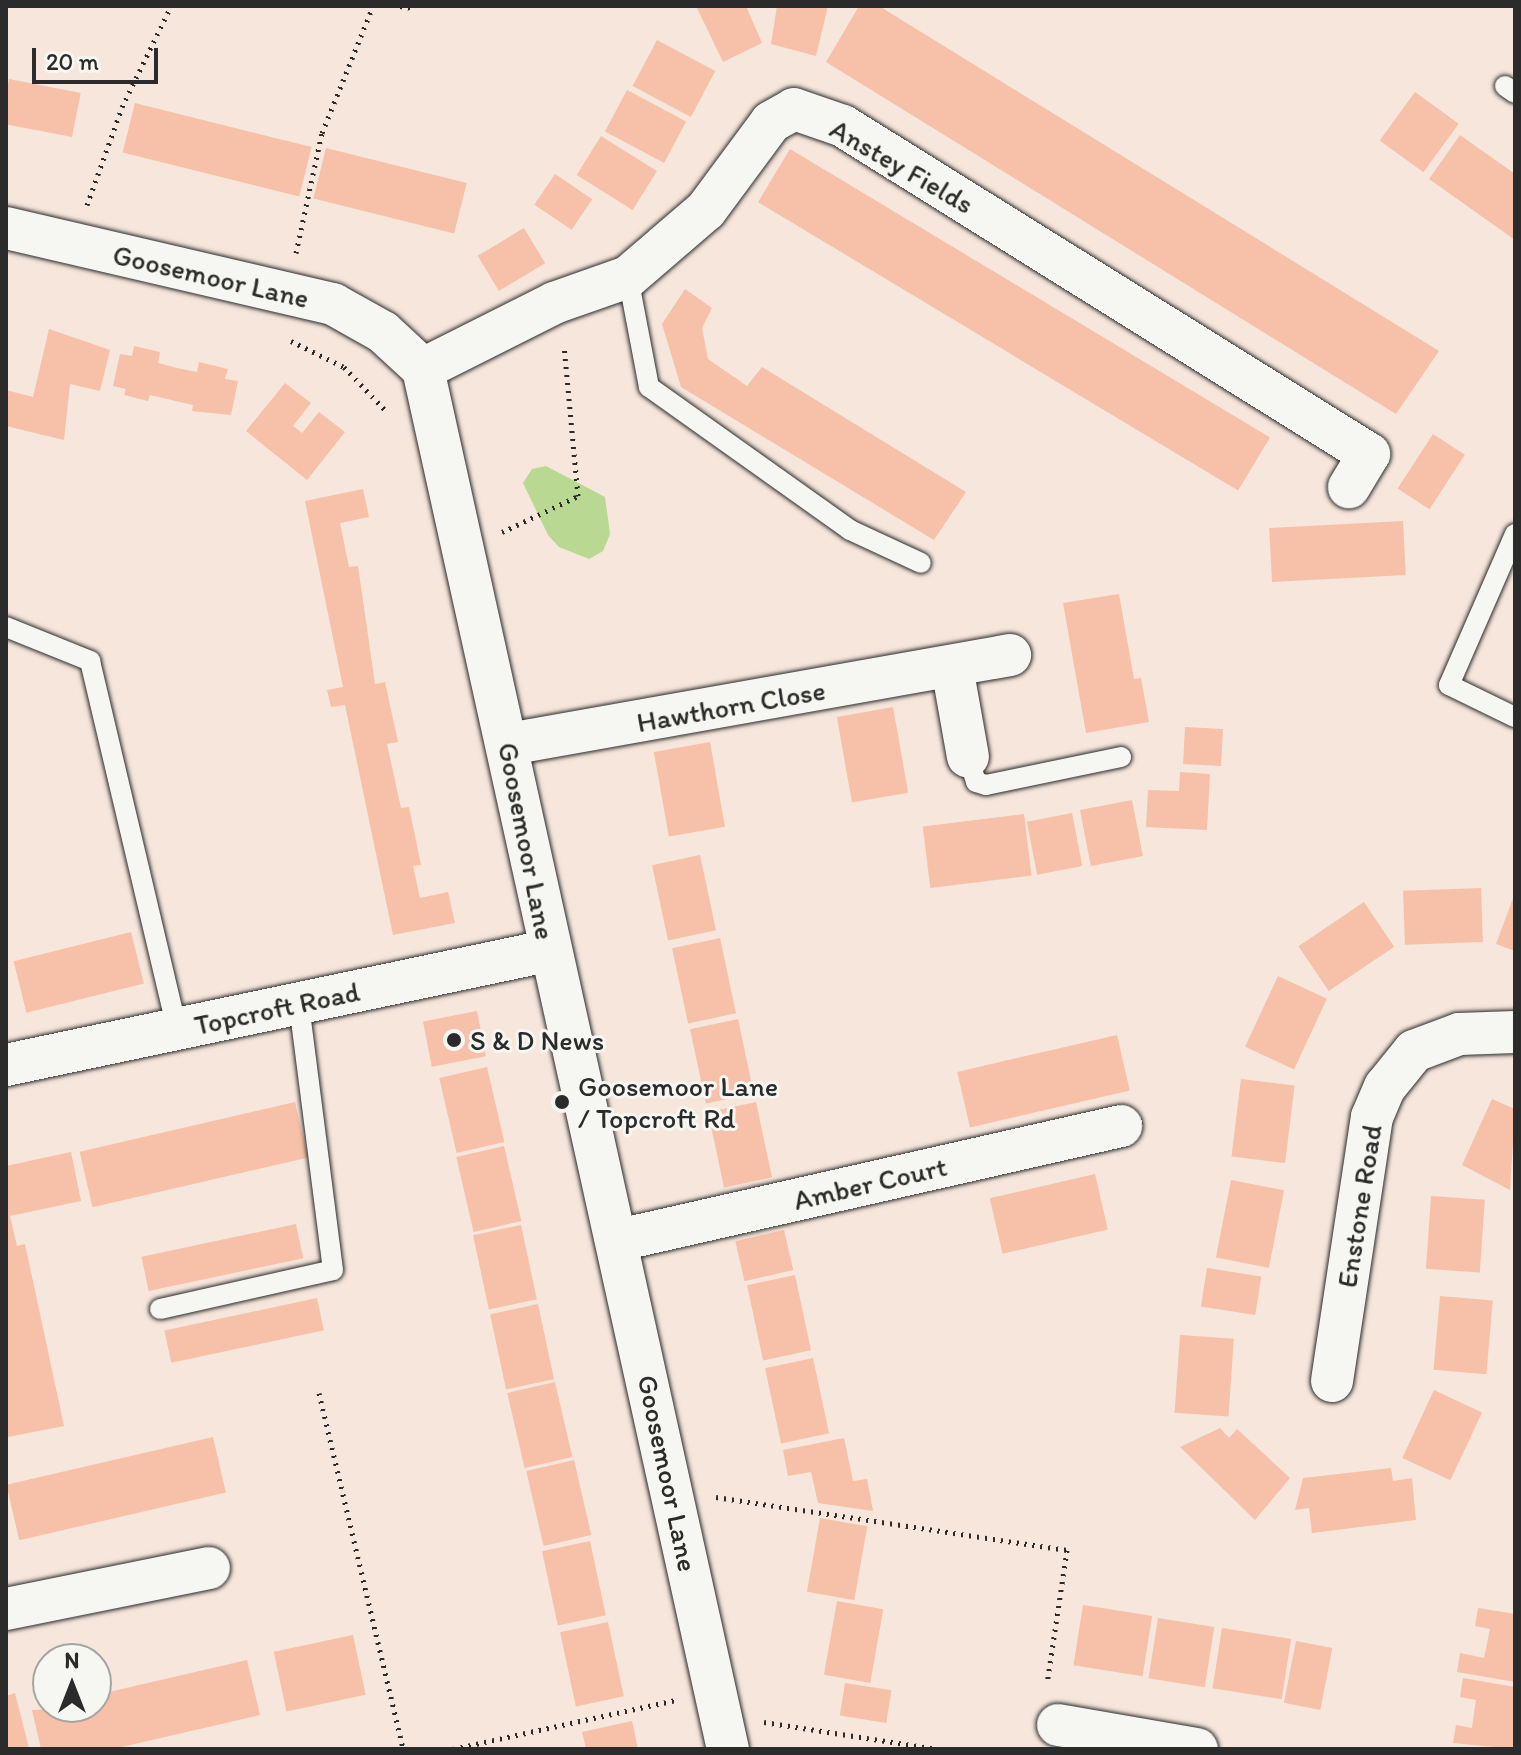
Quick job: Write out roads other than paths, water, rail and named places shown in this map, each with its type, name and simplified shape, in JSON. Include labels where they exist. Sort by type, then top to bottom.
[{"type":"street","name":"Anstey Fields","points":[[423,369],[554,303],[628,277],[706,210],[771,122],[794,109],[843,126],[1369,454],[1349,487]]},
{"type":"street","name":"Goosemoor Lane","points":[[6,228],[333,304],[383,332],[423,369],[540,882],[547,951],[619,1240],[721,1718]]},
{"type":"street","name":"Hawthorn Close","points":[[509,744],[1010,655]]},
{"type":"street","points":[[952,667],[968,757]]},
{"type":"street","name":"Topcroft Road","points":[[6,1065],[547,951]]},
{"type":"street","name":"Enstone Road","points":[[1332,1381],[1372,1117],[1385,1087],[1414,1051],[1459,1034],[1515,1032]]},
{"type":"street","name":"Amber Court","points":[[619,1240],[1121,1126]]},
{"type":"street","points":[[6,1609],[209,1568]]},
{"type":"street","points":[[1052,1712],[1197,1749]]},
{"type":"lane","points":[[628,277],[649,387],[850,530],[921,563]]},
{"type":"lane","points":[[1515,534],[1507,574],[1449,685],[1515,717]]},
{"type":"lane","points":[[6,627],[90,661],[177,1029]]},
{"type":"lane","points":[[968,757],[976,782],[986,785],[1121,757]]},
{"type":"lane","points":[[160,1309],[333,1270],[299,1003]]},
{"type":"place","name":"S & D News","points":[[454,1040]]},
{"type":"place","name":"Goosemoor Lane / Topcroft Rd","points":[[562,1102]]}]
